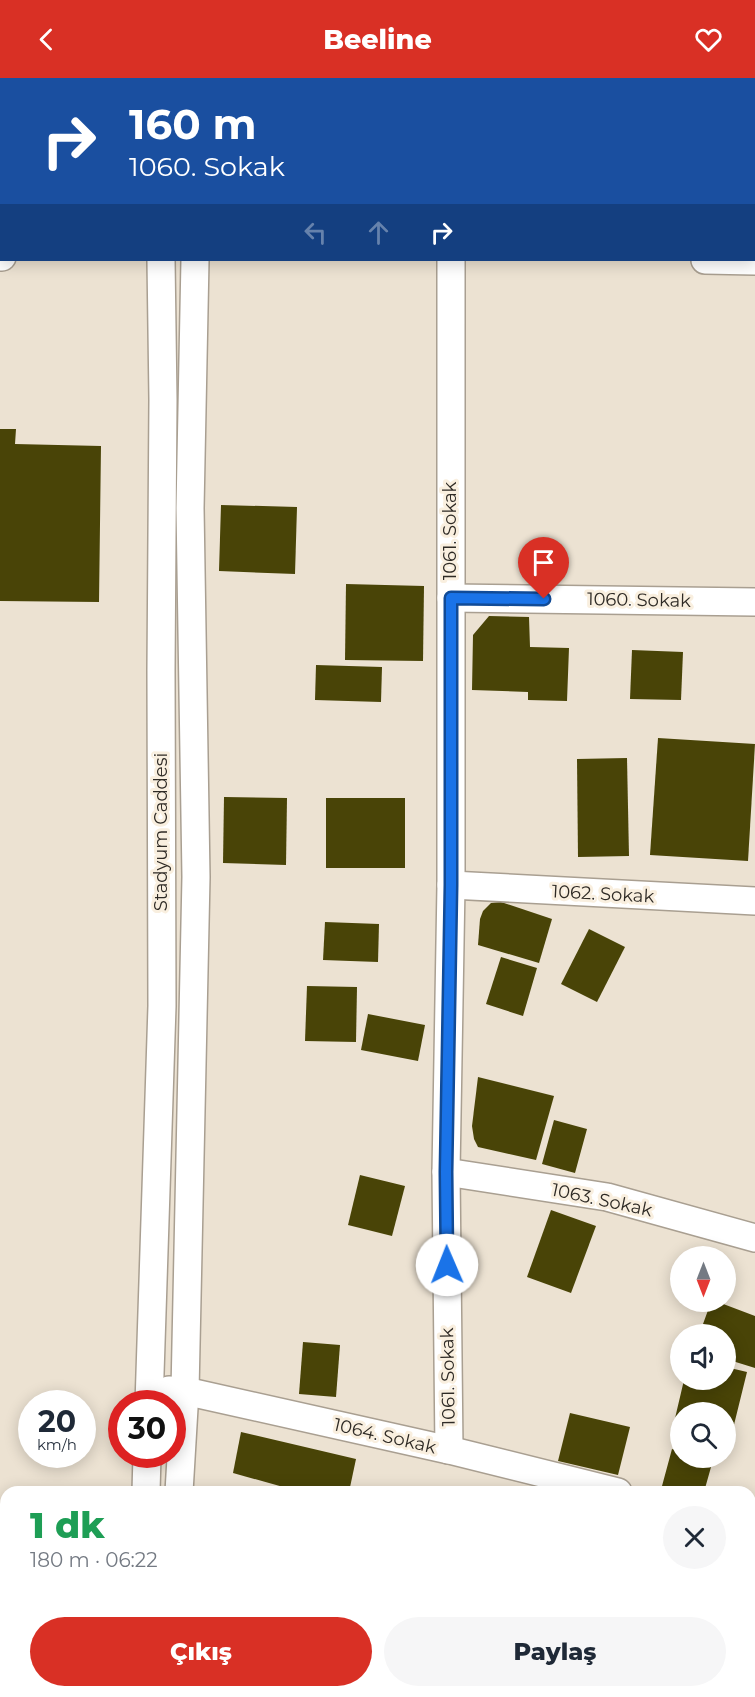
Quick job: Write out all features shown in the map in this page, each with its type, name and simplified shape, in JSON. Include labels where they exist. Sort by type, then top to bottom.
[{"type":"street","name":"Stadyum Caddesi","points":[[149,1390],[162,1006],[160,670],[163,400],[161,261]]},
{"type":"street","points":[[185,1390],[196,877],[190,508],[195,261]]},
{"type":"street","name":"1061. Sokak","points":[[449,1450],[446,1172],[451,885],[451,261]]},
{"type":"street","name":"1060. Sokak","points":[[451,598],[755,602]]},
{"type":"street","name":"1062. Sokak","points":[[451,885],[755,901]]},
{"type":"street","name":"1063. Sokak","points":[[446,1172],[607,1197],[755,1238]]},
{"type":"street","name":"1064. Sokak","points":[[186,1391],[449,1450],[594,1486]]},
{"type":"street","points":[[146,1486],[147,1468]]},
{"type":"street","points":[[179,1486],[180,1468]]},
{"type":"building","points":[[0,429],[16,429],[15,444],[101,446],[99,602],[0,601]]},
{"type":"building","points":[[221,505],[297,507],[295,574],[219,571]]},
{"type":"building","points":[[346,584],[424,586],[423,661],[345,660]]},
{"type":"building","points":[[489,616],[529,617],[530,647],[569,648],[567,701],[528,700],[528,692],[472,690],[473,635]]},
{"type":"building","points":[[632,650],[683,652],[681,700],[630,699]]},
{"type":"building","points":[[316,665],[382,667],[381,702],[315,700]]},
{"type":"building","points":[[658,738],[755,744],[748,861],[650,855]]},
{"type":"building","points":[[627,758],[629,856],[578,857],[577,759]]},
{"type":"building","points":[[224,797],[287,798],[286,865],[223,863]]},
{"type":"building","points":[[326,798],[405,798],[405,868],[326,868]]},
{"type":"building","points":[[501,902],[552,919],[539,963],[478,945],[480,919],[483,911],[491,903]]},
{"type":"building","points":[[325,922],[379,924],[378,962],[323,960]]},
{"type":"building","points":[[589,929],[625,947],[597,1002],[561,984]]},
{"type":"building","points":[[501,957],[537,968],[523,1016],[486,1004]]},
{"type":"building","points":[[307,986],[357,987],[356,1042],[305,1041]]},
{"type":"building","points":[[368,1014],[425,1025],[418,1061],[361,1050]]},
{"type":"building","points":[[478,1077],[554,1096],[536,1160],[478,1147],[472,1126]]},
{"type":"building","points":[[554,1120],[587,1129],[575,1173],[542,1164]]},
{"type":"building","points":[[360,1175],[405,1186],[392,1236],[348,1225]]},
{"type":"building","points":[[551,1210],[596,1226],[571,1293],[527,1277]]},
{"type":"building","points":[[736,1309],[755,1316],[755,1368],[736,1362],[736,1324],[703,1324],[707,1312],[736,1312]]},
{"type":"building","points":[[303,1342],[340,1345],[336,1397],[299,1394]]},
{"type":"building","points":[[736,1369],[747,1372],[736,1417],[736,1402],[679,1402],[682,1390],[736,1390]]},
{"type":"building","points":[[570,1413],[630,1427],[618,1475],[558,1461]]},
{"type":"building","points":[[241,1432],[356,1459],[350,1486],[280,1486],[233,1473]]},
{"type":"building","points":[[670,1456],[670,1468],[711,1468],[706,1486],[662,1486]]},
{"type":"route","points":[[447,1265],[451,598],[544,599]]}]
